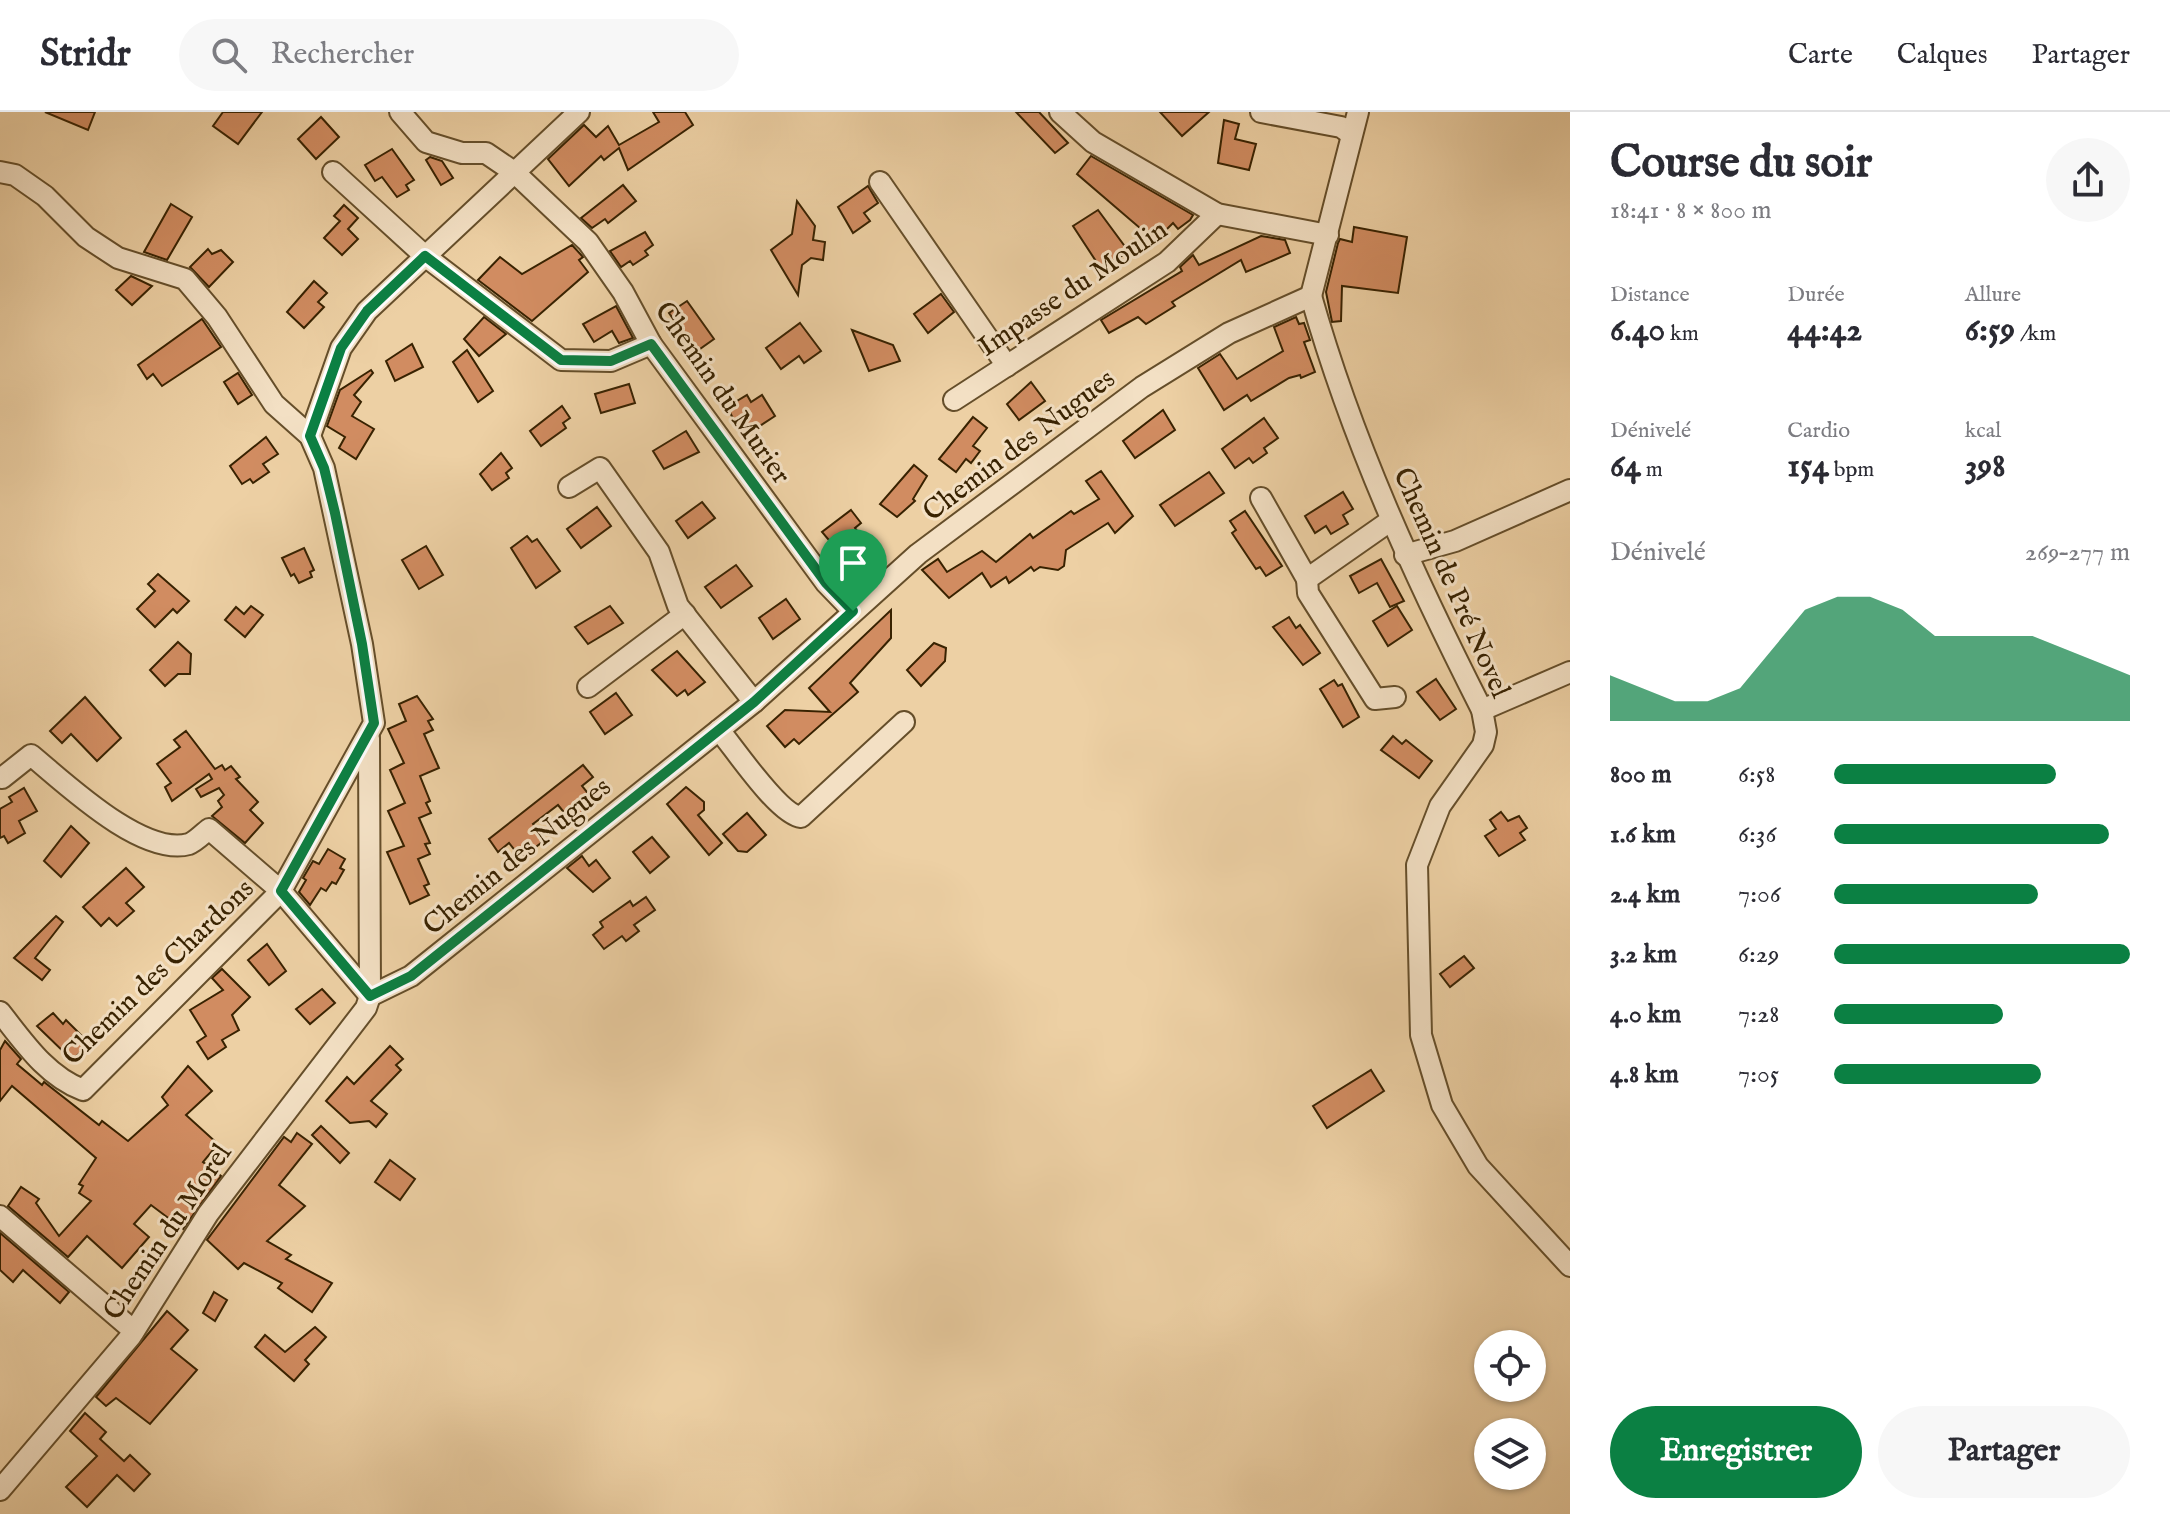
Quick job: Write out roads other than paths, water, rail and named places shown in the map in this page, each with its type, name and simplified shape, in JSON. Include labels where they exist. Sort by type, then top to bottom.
[{"type":"street","name":"Chemin du Murier","points":[[400,112],[426,142],[462,153],[486,153],[514,172],[588,242],[623,292],[651,344],[826,583],[853,611]]},
{"type":"street","points":[[310,436],[341,348],[367,311],[579,112]]},
{"type":"street","points":[[1060,112],[1093,142],[1217,214],[1328,235]]},
{"type":"street","points":[[1261,112],[1341,127],[1351,134]]},
{"type":"street","points":[[1311,296],[1358,112]]},
{"type":"street","points":[[0,172],[15,175],[45,196],[86,237],[118,258],[185,279],[217,317],[274,404],[310,436],[324,468],[362,644],[374,723],[281,891],[370,996]]},
{"type":"street","points":[[333,172],[425,256],[561,360],[611,361],[651,344]]},
{"type":"street","points":[[880,182],[1007,366]]},
{"type":"street","name":"Impasse du Moulin","points":[[954,400],[1167,262],[1217,214]]},
{"type":"street","name":"Chemin de Pré Novel","points":[[1311,296],[1390,521],[1482,710],[1486,732],[1483,745],[1440,806],[1417,865],[1421,1035],[1442,1105],[1478,1166],[1570,1266]]},
{"type":"street","name":"Chemin des Nugues","points":[[370,996],[411,976],[754,702],[918,554],[1142,387],[1229,333],[1311,296]]},
{"type":"street","points":[[569,487],[600,468],[659,552],[678,606],[754,702]]},
{"type":"street","points":[[1405,555],[1455,541],[1570,490]]},
{"type":"street","points":[[1261,498],[1307,579],[1308,593],[1375,699],[1395,697]]},
{"type":"street","points":[[1307,579],[1390,521]]},
{"type":"street","points":[[588,687],[685,614]]},
{"type":"street","points":[[1482,710],[1570,672]]},
{"type":"street","points":[[719,730],[780,805],[793,816],[801,817],[904,722]]},
{"type":"street","points":[[369,736],[370,996]]},
{"type":"street","name":"Chemin des Chardons","points":[[0,1012],[37,1058],[69,1084],[83,1090],[281,891],[209,829],[189,844],[149,841],[105,815],[31,755],[2,778]]},
{"type":"street","name":"Chemin du Morel","points":[[0,1490],[134,1331],[208,1214],[366,1008],[370,996]]},
{"type":"street","points":[[0,1216],[134,1331]]}]
